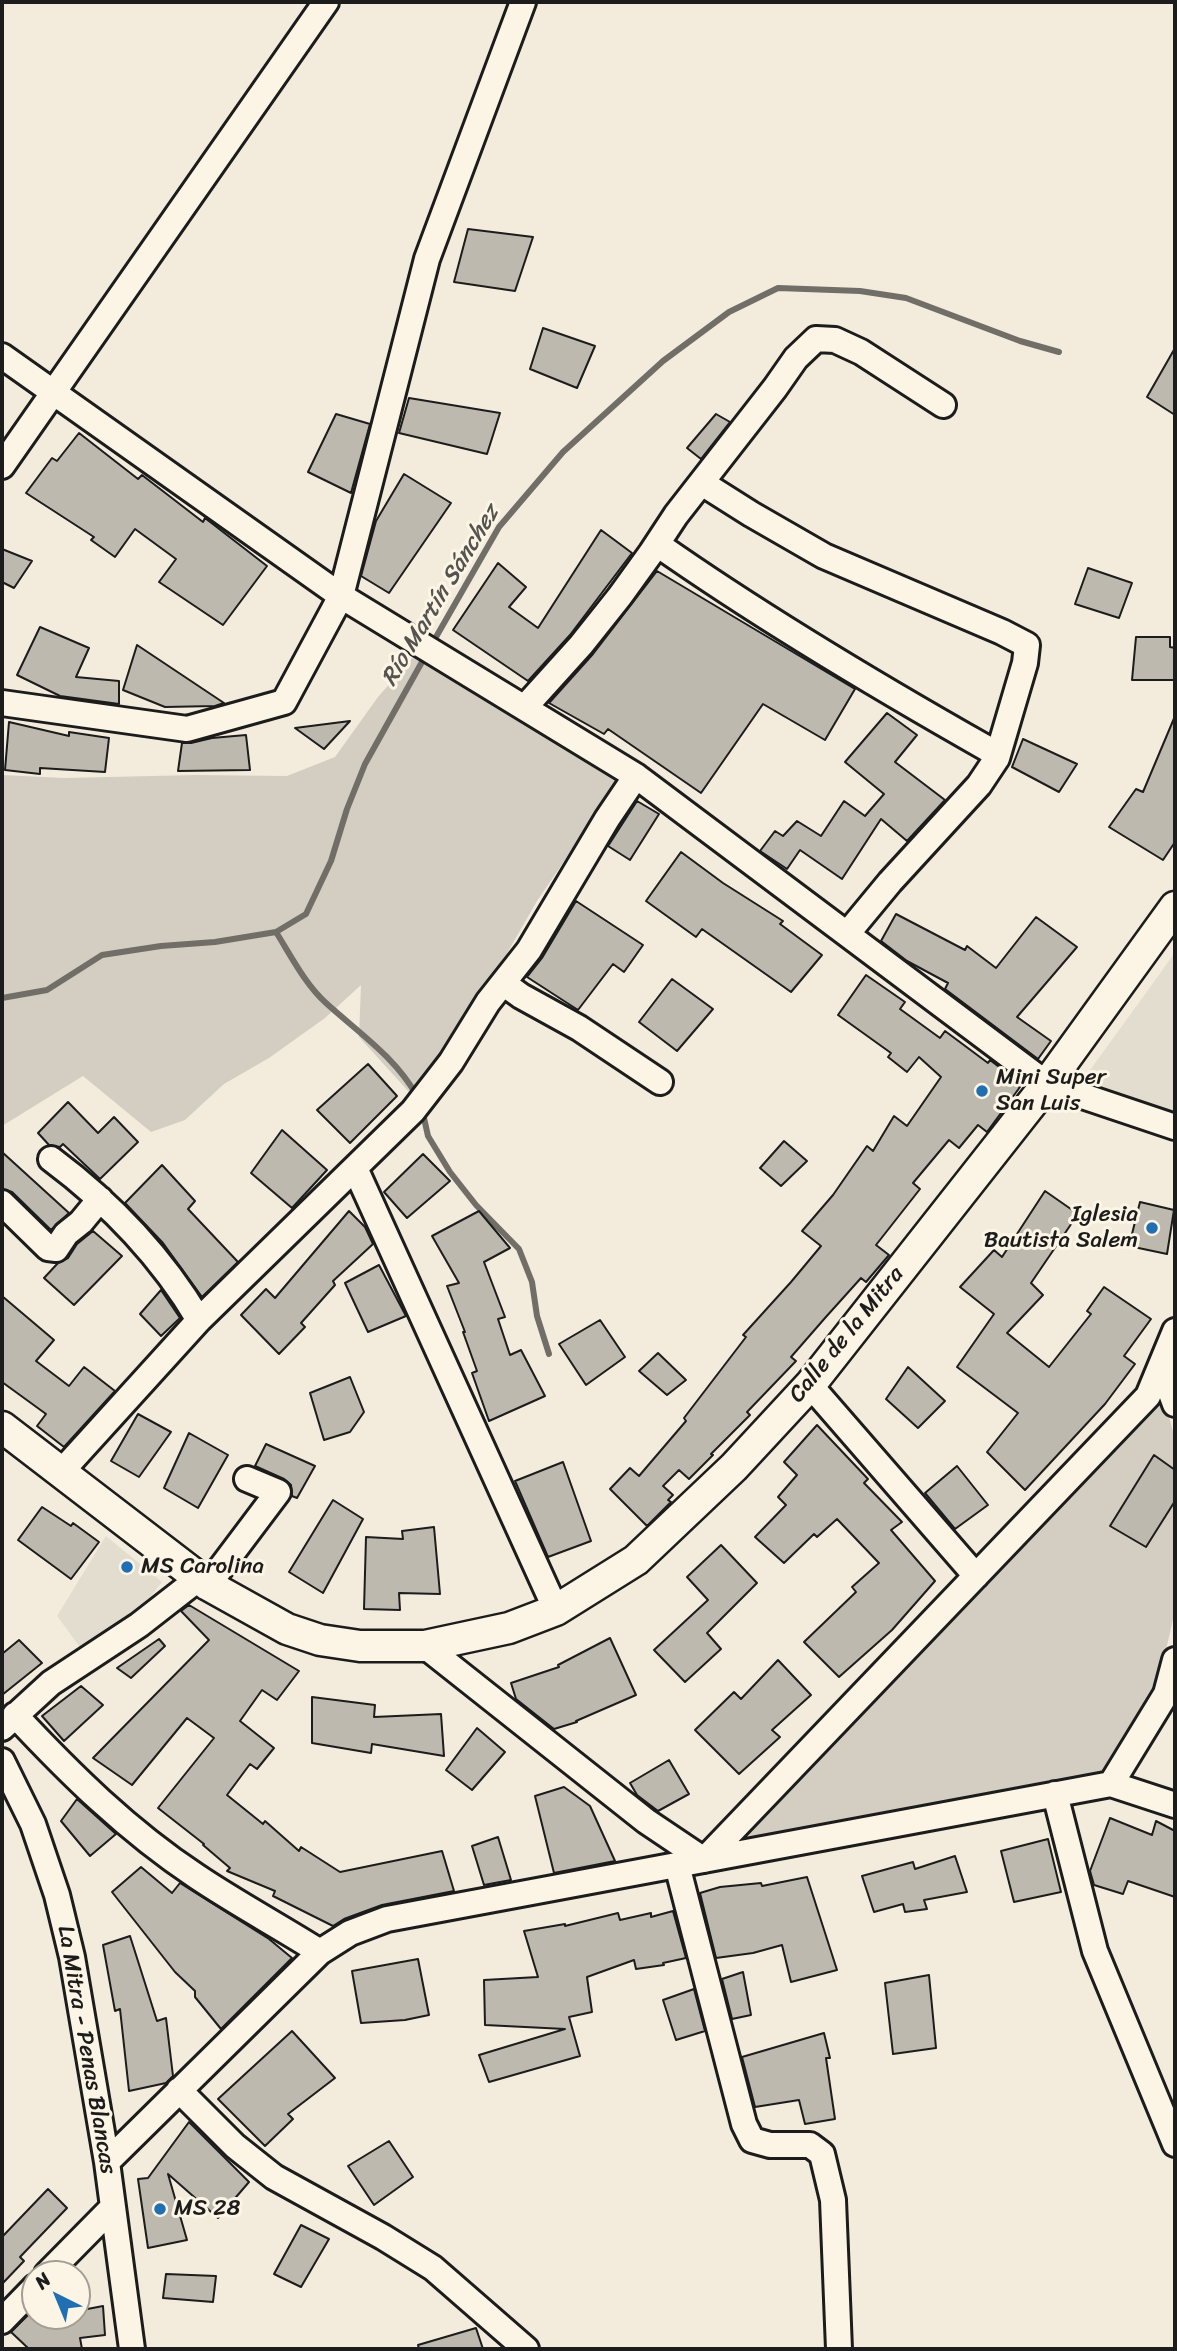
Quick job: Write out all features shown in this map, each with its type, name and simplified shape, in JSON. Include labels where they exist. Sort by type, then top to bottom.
[{"type":"street","points":[[2,466],[326,2]]},
{"type":"street","points":[[2,703],[187,729],[284,702],[341,596],[427,259],[523,2]]},
{"type":"street","points":[[525,707],[581,645],[796,358],[816,339],[835,340],[861,352],[943,405]]},
{"type":"street","points":[[2,356],[341,596],[636,776],[1047,1084],[1175,1127]]},
{"type":"street","points":[[702,483],[824,555],[1027,645],[1025,663],[997,758],[979,785],[890,882],[847,934]]},
{"type":"street","points":[[657,544],[725,592],[863,678],[988,749],[997,758]]},
{"type":"street","points":[[61,1472],[199,1320],[413,1111],[451,1062],[488,1002],[529,950],[607,819],[636,776]]},
{"type":"street","name":"Calle de la Mitra","points":[[2,1427],[203,1582],[287,1629],[320,1640],[360,1646],[425,1646],[509,1628],[556,1610],[636,1560],[734,1467],[810,1385],[1047,1084],[1175,907]]},
{"type":"street","points":[[503,983],[579,1028],[660,1082]]},
{"type":"street","points":[[51,1159],[100,1199],[154,1256],[199,1320]]},
{"type":"street","points":[[355,1168],[556,1610]]},
{"type":"street","points":[[2,1203],[48,1248],[56,1249],[66,1234],[82,1222],[100,1199]]},
{"type":"street","points":[[704,1860],[1149,1396],[1175,1331]]},
{"type":"street","points":[[1161,1366],[1175,1404]]},
{"type":"street","points":[[810,1385],[976,1576]]},
{"type":"street","points":[[247,1479],[278,1492],[203,1582],[51,1684],[8,1721],[156,1847],[196,1876],[320,1952]]},
{"type":"street","points":[[425,1646],[646,1821],[704,1860]]},
{"type":"street","points":[[1111,1784],[1166,1694],[1175,1660]]},
{"type":"street","name":"La Mitra - Penas Blancas","points":[[2,1761],[33,1824],[57,1895],[72,1957],[107,2162],[132,2349]]},
{"type":"street","points":[[107,2162],[320,1952],[350,1933],[387,1919],[1111,1784],[1175,1805]]},
{"type":"street","points":[[1055,1794],[1095,1951],[1175,2144]]},
{"type":"street","points":[[677,1865],[744,2124],[752,2140],[769,2145],[810,2145],[822,2154],[833,2200],[839,2349]]},
{"type":"street","points":[[179,2090],[235,2146],[274,2177],[433,2268],[526,2349]]},
{"type":"street","points":[[61,2260],[113,2207]]},
{"type":"street","points":[[2,2321],[21,2301]]},
{"type":"shaded area","points":[[414,656],[620,779],[537,901],[494,976],[450,1044],[409,1092],[359,1037],[361,985],[325,1018],[269,1058],[224,1084],[185,1120],[151,1132],[83,1076],[2,1126],[2,775],[64,778],[287,776],[335,757],[378,697]]},
{"type":"shaded area","points":[[1175,952],[1175,1119],[1077,1088],[1161,972]]},
{"type":"shaded area","points":[[1162,1391],[1175,1439],[1175,1610],[1157,1690],[1104,1776],[727,1844]]},
{"type":"shaded area","points":[[106,1536],[162,1582],[138,1612],[82,1650],[57,1616]]},
{"type":"building","points":[[468,229],[533,237],[515,291],[454,282]]},
{"type":"building","points":[[543,328],[595,346],[577,388],[530,369]]},
{"type":"building","points":[[1175,348],[1175,415],[1147,397]]},
{"type":"building","points":[[409,398],[500,413],[487,454],[399,433]]},
{"type":"building","points":[[336,414],[370,424],[351,493],[308,472]]},
{"type":"building","points":[[716,414],[730,422],[701,459],[687,448]]},
{"type":"building","points":[[79,433],[138,479],[142,475],[203,522],[205,518],[267,566],[223,625],[159,582],[176,559],[135,529],[115,557],[91,540],[94,537],[26,493],[52,458],[57,461]]},
{"type":"building","points":[[404,474],[451,503],[389,593],[361,576],[376,521]]},
{"type":"building","points":[[601,530],[632,553],[570,635],[528,681],[453,630],[498,563],[526,587],[509,607],[538,628]]},
{"type":"building","points":[[2,549],[32,561],[14,588],[2,582]]},
{"type":"building","points":[[1088,568],[1132,583],[1119,618],[1075,604]]},
{"type":"building","points":[[657,571],[855,689],[825,740],[763,704],[701,793],[608,729],[604,734],[549,703],[593,654]]},
{"type":"building","points":[[40,627],[89,648],[76,677],[119,681],[119,704],[60,696],[17,675]]},
{"type":"building","points":[[1136,637],[1170,637],[1170,647],[1175,648],[1175,680],[1132,680]]},
{"type":"building","points":[[137,645],[224,703],[215,706],[165,707],[123,690]]},
{"type":"building","points":[[887,713],[917,735],[895,762],[945,800],[907,841],[881,819],[842,879],[800,850],[787,869],[760,851],[775,831],[783,836],[797,821],[821,836],[844,801],[865,816],[884,794],[845,762]]},
{"type":"building","points":[[1175,716],[1175,842],[1163,860],[1109,827],[1136,789],[1143,792]]},
{"type":"building","points":[[350,721],[324,749],[295,728]]},
{"type":"building","points":[[9,722],[69,736],[69,732],[109,738],[105,772],[40,768],[40,774],[5,770]]},
{"type":"building","points":[[246,735],[250,770],[178,771],[182,743]]},
{"type":"building","points":[[1023,739],[1077,764],[1059,792],[1012,767]]},
{"type":"building","points":[[637,801],[659,814],[630,860],[608,846]]},
{"type":"building","points":[[681,852],[723,883],[783,921],[780,924],[822,955],[791,992],[702,929],[696,937],[646,901]]},
{"type":"building","points":[[576,901],[643,945],[624,972],[613,964],[578,1010],[527,977],[542,958]]},
{"type":"building","points":[[896,914],[965,950],[967,946],[996,968],[1036,917],[1077,947],[1017,1017],[1051,1041],[1038,1059],[945,989],[948,983],[907,961],[881,941]]},
{"type":"building","points":[[866,975],[905,1002],[900,1009],[940,1038],[945,1031],[988,1063],[990,1060],[1020,1083],[1020,1087],[987,1132],[978,1125],[959,1148],[949,1140],[913,1183],[920,1189],[876,1245],[889,1255],[866,1282],[861,1278],[825,1318],[791,1357],[796,1361],[747,1412],[750,1415],[711,1454],[713,1455],[689,1479],[679,1470],[663,1486],[673,1495],[668,1500],[671,1502],[647,1526],[610,1489],[630,1468],[639,1476],[686,1421],[684,1418],[746,1337],[743,1335],[821,1246],[802,1231],[833,1195],[867,1146],[873,1151],[894,1116],[907,1126],[941,1077],[919,1057],[907,1072],[888,1057],[891,1053],[838,1015]]},
{"type":"building","points":[[672,979],[713,1009],[677,1051],[639,1022]]},
{"type":"building","points":[[368,1064],[397,1096],[350,1143],[317,1110]]},
{"type":"building","points":[[68,1102],[98,1133],[114,1117],[138,1142],[100,1179],[63,1144],[60,1147],[49,1145],[38,1133]]},
{"type":"building","points":[[282,1130],[327,1170],[292,1208],[251,1173]]},
{"type":"building","points":[[784,1141],[807,1161],[781,1186],[760,1168]]},
{"type":"building","points":[[2,1152],[69,1213],[51,1230],[12,1192],[2,1189]]},
{"type":"building","points":[[423,1154],[450,1181],[407,1218],[384,1192]]},
{"type":"building","points":[[162,1165],[195,1201],[188,1209],[238,1262],[202,1297],[163,1243],[125,1203]]},
{"type":"building","points":[[1045,1191],[1078,1214],[1031,1283],[1043,1295],[1007,1333],[1049,1367],[1091,1314],[1087,1311],[1104,1287],[1151,1319],[1124,1356],[1135,1364],[1105,1404],[1025,1490],[987,1452],[1018,1413],[957,1367],[994,1314],[960,1287],[994,1250],[1002,1257]]},
{"type":"building","name":"Iglesia Bautista Salem","points":[[1140,1202],[1174,1210],[1167,1254],[1129,1246]]},
{"type":"building","points":[[349,1211],[365,1227],[373,1244],[333,1281],[335,1285],[301,1323],[305,1327],[279,1354],[241,1315],[266,1289],[275,1298]]},
{"type":"building","points":[[479,1211],[510,1248],[484,1262],[505,1317],[498,1319],[510,1355],[521,1350],[545,1396],[489,1421],[472,1373],[477,1371],[465,1332],[447,1286],[459,1283],[432,1236]]},
{"type":"building","points":[[93,1231],[122,1256],[74,1305],[44,1278],[58,1263],[68,1258],[77,1244]]},
{"type":"building","points":[[379,1265],[406,1316],[368,1332],[345,1283]]},
{"type":"building","points":[[161,1290],[180,1318],[161,1336],[140,1314]]},
{"type":"building","points":[[2,1296],[54,1340],[36,1361],[69,1386],[84,1367],[115,1391],[64,1447],[37,1426],[46,1414],[2,1382]]},
{"type":"building","points":[[600,1320],[625,1357],[586,1385],[559,1344]]},
{"type":"building","points":[[658,1353],[686,1380],[667,1395],[639,1371]]},
{"type":"building","points":[[908,1367],[945,1401],[918,1428],[886,1399]]},
{"type":"building","points":[[350,1377],[364,1412],[350,1432],[324,1440],[310,1393]]},
{"type":"building","points":[[138,1414],[171,1432],[139,1477],[111,1461]]},
{"type":"building","points":[[817,1425],[868,1479],[864,1483],[902,1522],[891,1530],[935,1581],[892,1630],[839,1677],[804,1642],[856,1592],[852,1587],[879,1563],[837,1519],[817,1537],[814,1534],[784,1563],[755,1537],[786,1505],[778,1497],[797,1475],[784,1462]]},
{"type":"building","points":[[189,1433],[228,1455],[198,1508],[164,1488]]},
{"type":"building","points":[[266,1444],[315,1466],[297,1498],[292,1496],[291,1485],[284,1479],[255,1466]]},
{"type":"building","points":[[1154,1455],[1175,1470],[1175,1501],[1146,1547],[1110,1526]]},
{"type":"building","points":[[563,1462],[591,1541],[548,1557],[515,1481]]},
{"type":"building","points":[[957,1466],[988,1505],[955,1529],[925,1493]]},
{"type":"building","points":[[333,1500],[363,1519],[323,1593],[289,1572]]},
{"type":"building","points":[[42,1507],[71,1526],[73,1523],[99,1542],[71,1579],[18,1540]]},
{"type":"building","points":[[434,1527],[440,1594],[399,1593],[400,1610],[364,1609],[366,1537],[403,1539],[402,1531]]},
{"type":"building","points":[[721,1545],[757,1583],[707,1633],[721,1649],[685,1682],[654,1650],[708,1600],[687,1577]]},
{"type":"building","points":[[189,1605],[299,1671],[277,1700],[262,1690],[240,1721],[274,1748],[257,1769],[250,1764],[227,1795],[263,1824],[265,1821],[299,1851],[301,1847],[340,1872],[442,1851],[454,1891],[382,1905],[344,1919],[333,1926],[273,1896],[275,1891],[227,1871],[230,1868],[204,1844],[158,1808],[214,1738],[187,1718],[132,1785],[93,1758],[209,1640],[181,1611]]},
{"type":"building","points":[[610,1638],[636,1695],[577,1722],[554,1729],[516,1699],[511,1683],[559,1667],[558,1665]]},
{"type":"building","points":[[159,1639],[165,1646],[131,1678],[117,1668]]},
{"type":"building","points":[[19,1640],[42,1663],[2,1695],[2,1654]]},
{"type":"building","points":[[778,1660],[811,1695],[772,1730],[780,1737],[739,1774],[695,1730],[734,1692],[741,1699]]},
{"type":"building","points":[[81,1686],[103,1705],[64,1741],[42,1716]]},
{"type":"building","points":[[312,1697],[375,1705],[374,1717],[441,1714],[444,1756],[372,1744],[371,1753],[312,1743]]},
{"type":"building","points":[[477,1728],[505,1752],[472,1790],[446,1770]]},
{"type":"building","points":[[669,1760],[689,1794],[658,1811],[637,1795],[630,1783]]},
{"type":"building","points":[[564,1787],[590,1806],[615,1861],[554,1873],[535,1796]]},
{"type":"building","points":[[77,1799],[116,1834],[90,1856],[61,1821]]},
{"type":"building","points":[[1110,1818],[1152,1835],[1156,1821],[1175,1831],[1175,1897],[1128,1881],[1123,1894],[1094,1885],[1090,1871]]},
{"type":"building","points":[[498,1837],[511,1880],[484,1885],[472,1846]]},
{"type":"building","points":[[1048,1839],[1061,1892],[1014,1902],[1001,1851]]},
{"type":"building","points":[[955,1856],[967,1892],[924,1900],[927,1909],[905,1912],[903,1904],[874,1912],[862,1876],[913,1862],[915,1869]]},
{"type":"building","points":[[141,1867],[172,1893],[180,1883],[269,1939],[292,1958],[221,2029],[195,1997],[195,1991],[175,1972],[112,1892]]},
{"type":"building","points":[[807,1877],[837,1970],[791,1982],[782,1945],[753,1953],[716,1958],[700,1893],[720,1887],[761,1883],[762,1886]]},
{"type":"building","points":[[673,1911],[686,1958],[663,1963],[664,1965],[636,1969],[634,1960],[587,1977],[592,2012],[569,2017],[580,2056],[489,2082],[479,2055],[565,2029],[485,2025],[484,1980],[538,1977],[524,1931],[565,1926],[618,1913],[620,1920],[651,1913],[651,1917]]},
{"type":"building","points":[[130,1936],[157,2021],[166,2018],[173,2076],[166,2083],[129,2091],[120,2009],[115,2011],[103,1945]]},
{"type":"building","points":[[418,1959],[429,2015],[405,2020],[361,2023],[352,1971]]},
{"type":"building","points":[[743,1972],[751,2015],[732,2019],[722,1979]]},
{"type":"building","points":[[929,1975],[936,2048],[893,2054],[885,1983]]},
{"type":"building","points":[[694,1989],[705,2031],[676,2040],[663,2000]]},
{"type":"building","points":[[292,2031],[335,2078],[288,2114],[293,2119],[265,2146],[218,2099]]},
{"type":"building","points":[[824,2033],[830,2058],[826,2058],[835,2119],[805,2124],[799,2100],[755,2107],[742,2057]]},
{"type":"building","points":[[189,2122],[249,2182],[218,2218],[168,2174],[187,2240],[148,2248],[138,2179],[148,2178]]},
{"type":"building","points":[[389,2141],[413,2177],[374,2205],[348,2166]]},
{"type":"building","points":[[48,2189],[67,2208],[20,2257],[23,2260],[21,2264],[2,2284],[2,2237]]},
{"type":"building","points":[[301,2225],[329,2239],[301,2287],[274,2274]]},
{"type":"building","points":[[166,2274],[216,2276],[213,2302],[163,2298]]},
{"type":"building","points":[[103,2306],[105,2335],[80,2338],[82,2349],[29,2349],[11,2332],[21,2322],[21,2330],[91,2330],[91,2308]]},
{"type":"building","points":[[476,2328],[483,2349],[419,2349],[418,2345]]},
{"type":"waterway","name":"Río Martín Sánchez","points":[[432,644],[499,527],[563,452],[663,361],[729,312],[778,288],[860,291],[906,298],[1020,341],[1059,352]]},
{"type":"waterway","name":"Río Martín Sánchez","points":[[2,998],[47,990],[102,955],[276,932],[306,914],[331,861],[347,809],[365,764],[427,653]]},
{"type":"waterway","points":[[276,932],[311,987],[387,1057],[417,1096]]},
{"type":"waterway","points":[[422,1109],[428,1136],[450,1172],[476,1205],[519,1249],[532,1282],[537,1316],[549,1354]]},
{"type":"place","name":"Mini Super San Luis","points":[[982,1091]]},
{"type":"place","name":"Iglesia Bautista Salem","points":[[1152,1228]]},
{"type":"place","name":"MS Carolina","points":[[127,1567]]},
{"type":"place","name":"MS 28","points":[[160,2209]]}]
